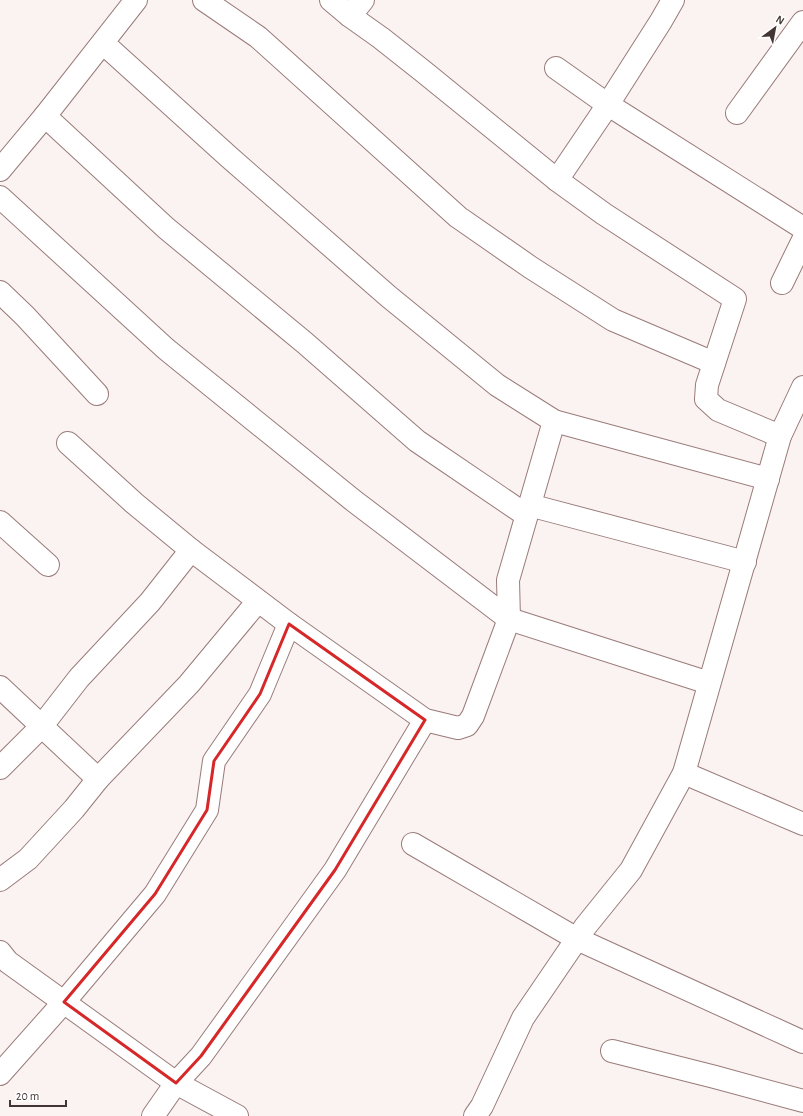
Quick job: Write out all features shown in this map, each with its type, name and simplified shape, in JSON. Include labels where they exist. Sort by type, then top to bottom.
[{"type":"street","points":[[204,0],[258,37],[458,217],[530,267],[613,320],[714,363]]},
{"type":"street","points":[[331,0],[356,8],[381,38],[557,180],[604,214],[735,299],[707,385],[706,399],[718,410],[780,436]]},
{"type":"street","points":[[557,180],[661,21],[672,0]]},
{"type":"street","points":[[0,170],[103,44],[127,3]]},
{"type":"street","points":[[738,113],[803,22]]},
{"type":"street","points":[[103,44],[388,296],[497,385],[554,421],[768,479]]},
{"type":"street","points":[[556,68],[607,104],[803,228]]},
{"type":"street","points":[[45,116],[166,228],[305,343],[417,441],[528,510],[745,562]]},
{"type":"street","points":[[0,197],[166,350],[354,501],[509,619],[709,683]]},
{"type":"street","points":[[782,283],[803,240]]},
{"type":"street","points":[[0,292],[25,316],[97,394]]},
{"type":"street","points":[[475,1116],[482,1106],[523,1018],[585,928],[631,870],[684,773],[780,436],[803,387]]},
{"type":"street","points":[[68,443],[134,503],[190,550],[289,624],[425,720],[458,728],[467,725],[473,716],[509,619],[508,580],[554,421]]},
{"type":"street","points":[[0,522],[48,565]]},
{"type":"street","points":[[0,768],[41,727],[79,678],[150,602],[190,550]]},
{"type":"street","points":[[0,880],[28,859],[74,810],[98,780],[189,684],[258,601]]},
{"type":"street","points":[[0,1074],[64,1002],[155,894],[207,810],[214,761],[260,694],[289,624]]},
{"type":"street","points":[[0,687],[98,780]]},
{"type":"street","points":[[152,1116],[176,1083],[201,1056],[335,870],[425,720]]},
{"type":"street","points":[[684,773],[803,824]]},
{"type":"street","points":[[413,844],[577,939],[803,1042]]},
{"type":"street","points":[[0,952],[8,962],[176,1083],[237,1116]]},
{"type":"street","points":[[612,1051],[803,1101]]},
{"type":"highlighted area","points":[[289,624],[425,720],[335,870],[201,1056],[176,1083],[64,1002],[155,894],[207,810],[214,761],[260,694]]}]
